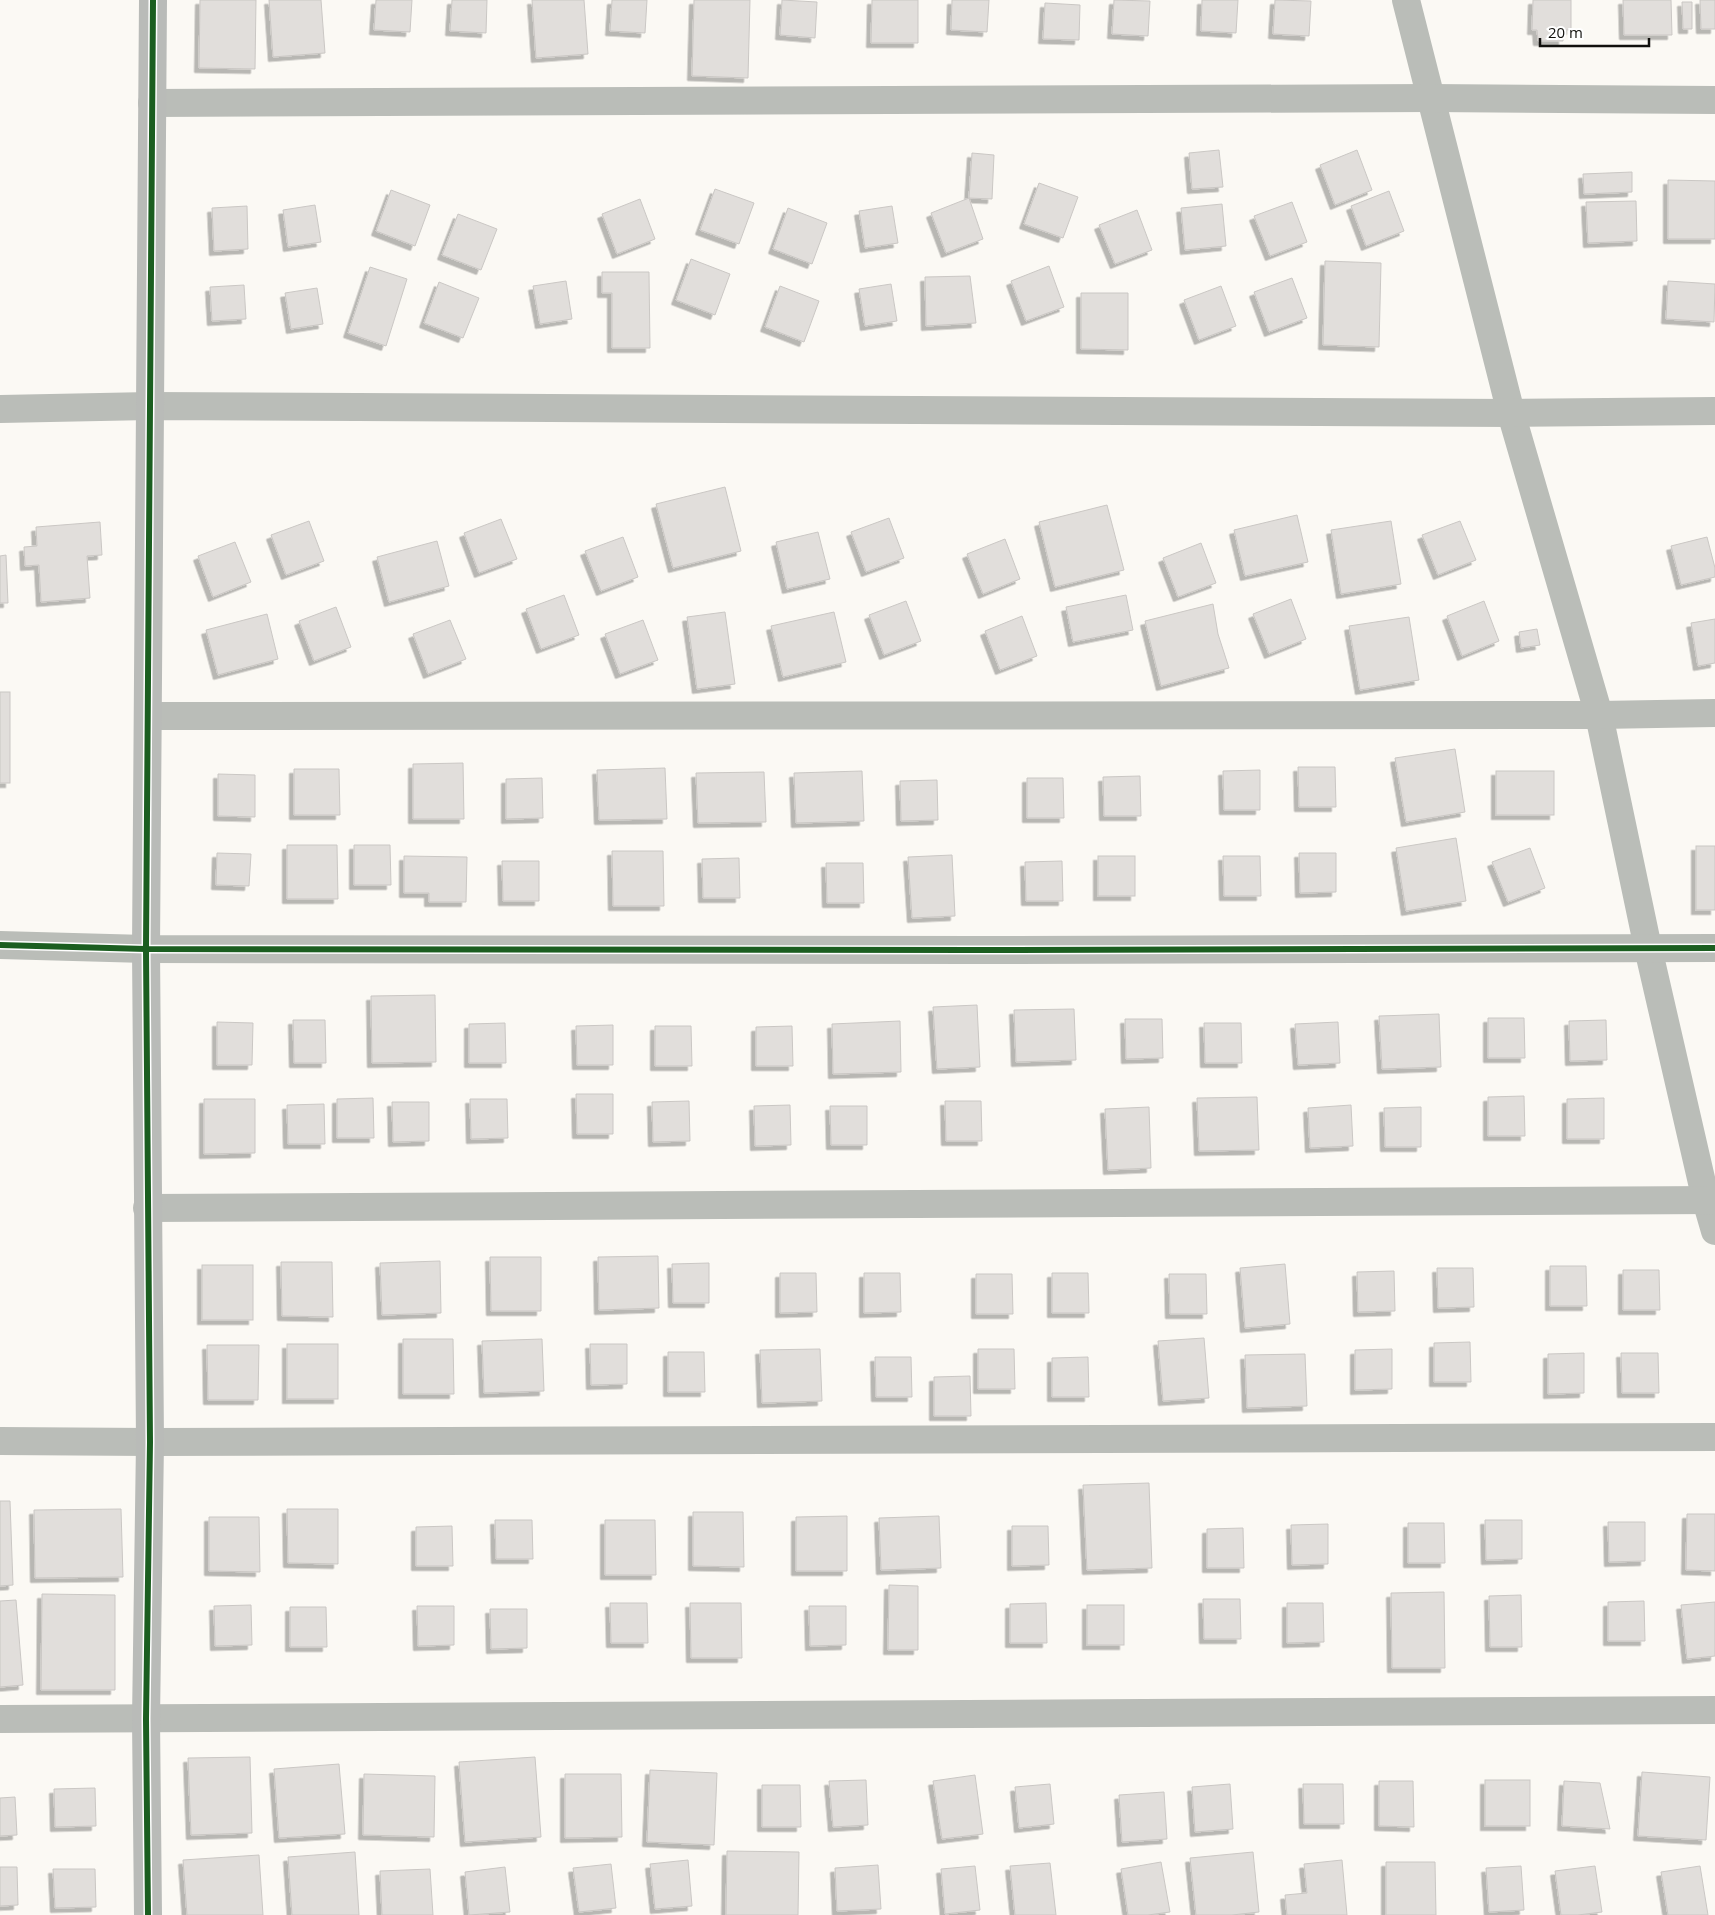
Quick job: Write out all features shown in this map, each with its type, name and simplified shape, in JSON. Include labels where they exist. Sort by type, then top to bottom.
[{"type":"street","points":[[148,1915],[146,1718],[150,1442],[146,949],[153,0]]},
{"type":"street","points":[[1406,0],[1510,413],[1599,715],[1648,948],[1711,1200],[1715,1231]]},
{"type":"street","points":[[152,104],[1430,98],[1715,100]]},
{"type":"street","points":[[0,410],[150,406],[1510,413],[1715,411]]},
{"type":"street","points":[[148,716],[1599,715],[1715,713]]},
{"type":"street","points":[[0,946],[146,949],[979,950],[1715,948]]},
{"type":"street","points":[[147,1208],[1711,1200]]},
{"type":"street","points":[[0,1441],[1715,1437]]},
{"type":"street","points":[[0,1719],[1715,1710]]},
{"type":"building","points":[[200,0],[256,0],[255,69],[199,68]]},
{"type":"building","points":[[269,0],[321,0],[325,53],[273,57]]},
{"type":"building","points":[[376,0],[412,0],[410,32],[374,30]]},
{"type":"building","points":[[452,0],[487,0],[486,33],[450,31]]},
{"type":"building","points":[[532,0],[584,0],[588,54],[536,58]]},
{"type":"building","points":[[612,0],[647,0],[645,33],[610,31]]},
{"type":"building","points":[[694,0],[750,0],[748,78],[692,76]]},
{"type":"building","points":[[782,0],[817,2],[815,38],[780,35]]},
{"type":"building","points":[[872,0],[918,0],[918,43],[871,43]]},
{"type":"building","points":[[952,0],[989,0],[987,32],[951,30]]},
{"type":"building","points":[[1114,0],[1150,1],[1148,36],[1112,34]]},
{"type":"building","points":[[1202,0],[1238,0],[1236,33],[1201,31]]},
{"type":"building","points":[[1275,0],[1311,1],[1309,36],[1273,34]]},
{"type":"building","points":[[1533,0],[1571,0],[1571,30],[1563,30],[1563,41],[1538,41],[1537,30],[1532,30]]},
{"type":"building","points":[[1623,0],[1671,0],[1672,35],[1624,35]]},
{"type":"building","points":[[1700,0],[1715,0],[1715,29],[1701,29]]},
{"type":"building","points":[[1682,2],[1692,2],[1692,29],[1683,29]]},
{"type":"building","points":[[1045,3],[1080,5],[1079,40],[1043,39]]},
{"type":"building","points":[[1219,150],[1223,187],[1192,189],[1189,153]]},
{"type":"building","points":[[1357,150],[1372,190],[1335,205],[1320,165]]},
{"type":"building","points":[[972,153],[994,155],[992,199],[969,198]]},
{"type":"building","points":[[1632,172],[1632,192],[1584,194],[1583,174]]},
{"type":"building","points":[[1668,180],[1715,181],[1715,239],[1668,239]]},
{"type":"building","points":[[1039,183],[1078,197],[1063,238],[1024,224]]},
{"type":"building","points":[[715,189],[754,203],[739,244],[700,230]]},
{"type":"building","points":[[391,190],[430,205],[415,246],[376,231]]},
{"type":"building","points":[[1389,191],[1404,231],[1366,246],[1351,206]]},
{"type":"building","points":[[969,198],[983,239],[946,253],[931,213]]},
{"type":"building","points":[[640,199],[655,239],[617,254],[602,214]]},
{"type":"building","points":[[1636,201],[1637,241],[1588,243],[1586,202]]},
{"type":"building","points":[[1292,202],[1307,242],[1270,256],[1254,216]]},
{"type":"building","points":[[1222,204],[1226,246],[1185,250],[1181,208]]},
{"type":"building","points":[[315,205],[321,242],[288,247],[283,210]]},
{"type":"building","points":[[247,206],[248,249],[214,251],[212,208]]},
{"type":"building","points":[[892,206],[898,243],[865,248],[859,211]]},
{"type":"building","points":[[788,208],[827,223],[812,264],[773,249]]},
{"type":"building","points":[[1137,210],[1152,250],[1115,264],[1099,225]]},
{"type":"building","points":[[458,214],[497,229],[481,270],[442,255]]},
{"type":"building","points":[[691,259],[730,274],[715,315],[676,300]]},
{"type":"building","points":[[1325,261],[1381,263],[1379,347],[1323,345]]},
{"type":"building","points":[[1049,266],[1064,307],[1026,321],[1011,281]]},
{"type":"building","points":[[370,267],[407,279],[386,346],[348,333]]},
{"type":"building","points":[[602,272],[649,272],[650,348],[612,348],[612,293],[602,293]]},
{"type":"building","points":[[970,276],[976,323],[926,326],[925,277]]},
{"type":"building","points":[[1292,278],[1307,318],[1269,332],[1254,292]]},
{"type":"building","points":[[566,281],[572,319],[540,324],[533,286]]},
{"type":"building","points":[[1668,281],[1715,284],[1714,322],[1666,319]]},
{"type":"building","points":[[439,282],[479,298],[463,338],[424,323]]},
{"type":"building","points":[[891,284],[897,321],[865,326],[859,289]]},
{"type":"building","points":[[244,285],[246,319],[212,321],[210,287]]},
{"type":"building","points":[[780,286],[819,301],[804,342],[765,327]]},
{"type":"building","points":[[1221,286],[1236,326],[1199,340],[1184,300]]},
{"type":"building","points":[[317,288],[323,324],[291,329],[285,293]]},
{"type":"building","points":[[1081,293],[1128,293],[1128,350],[1081,349]]},
{"type":"building","points":[[725,487],[741,551],[673,568],[656,504]]},
{"type":"building","points":[[1107,505],[1124,570],[1055,587],[1039,522]]},
{"type":"building","points":[[1297,515],[1308,562],[1245,576],[1234,530]]},
{"type":"building","points":[[889,518],[904,558],[866,572],[851,532]]},
{"type":"building","points":[[501,519],[517,559],[479,573],[464,533]]},
{"type":"building","points":[[309,521],[324,561],[286,575],[271,535]]},
{"type":"building","points":[[1391,521],[1401,584],[1341,594],[1331,530]]},
{"type":"building","points":[[1460,521],[1476,560],[1438,575],[1422,535]]},
{"type":"building","points":[[100,522],[102,555],[87,556],[90,598],[41,602],[39,565],[25,566],[24,547],[37,546],[36,527]]},
{"type":"building","points":[[818,532],[830,579],[787,589],[776,542]]},
{"type":"building","points":[[623,537],[638,577],[601,591],[585,551]]},
{"type":"building","points":[[1707,537],[1715,568],[1715,577],[1681,585],[1671,546]]},
{"type":"building","points":[[1005,539],[1020,579],[983,594],[967,554]]},
{"type":"building","points":[[437,541],[449,586],[389,602],[377,557]]},
{"type":"building","points":[[235,542],[251,582],[213,597],[198,556]]},
{"type":"building","points":[[1201,543],[1216,583],[1178,597],[1163,558]]},
{"type":"building","points":[[6,555],[8,603],[0,603],[0,556]]},
{"type":"building","points":[[564,595],[579,635],[541,649],[526,609]]},
{"type":"building","points":[[1126,595],[1133,630],[1073,642],[1066,607]]},
{"type":"building","points":[[1291,599],[1306,639],[1269,654],[1253,614]]},
{"type":"building","points":[[906,601],[921,641],[884,655],[869,615]]},
{"type":"building","points":[[1484,601],[1499,641],[1462,656],[1447,616]]},
{"type":"building","points":[[1213,604],[1218,634],[1229,668],[1161,686],[1145,621]]},
{"type":"building","points":[[336,607],[351,647],[314,661],[299,621]]},
{"type":"building","points":[[725,612],[735,684],[697,689],[687,617]]},
{"type":"building","points":[[834,612],[846,662],[783,677],[771,626]]},
{"type":"building","points":[[267,614],[278,659],[218,675],[206,630]]},
{"type":"building","points":[[1022,616],[1037,656],[1000,670],[985,631]]},
{"type":"building","points":[[1409,617],[1419,680],[1360,690],[1349,626]]},
{"type":"building","points":[[1715,619],[1715,663],[1698,666],[1691,623]]},
{"type":"building","points":[[450,620],[466,659],[428,674],[413,634]]},
{"type":"building","points":[[643,620],[658,660],[620,674],[605,634]]},
{"type":"building","points":[[1537,629],[1540,645],[1521,648],[1519,632]]},
{"type":"building","points":[[0,692],[10,692],[10,783],[0,783]]},
{"type":"building","points":[[1455,749],[1465,812],[1406,822],[1395,758]]},
{"type":"building","points":[[463,763],[464,819],[413,819],[413,764]]},
{"type":"building","points":[[1298,767],[1335,767],[1336,807],[1299,807]]},
{"type":"building","points":[[665,768],[667,819],[599,820],[597,770]]},
{"type":"building","points":[[294,769],[339,769],[340,815],[294,815]]},
{"type":"building","points":[[1260,770],[1260,810],[1224,810],[1223,771]]},
{"type":"building","points":[[862,771],[864,821],[796,823],[794,773]]},
{"type":"building","points":[[1496,771],[1554,771],[1554,815],[1496,815]]},
{"type":"building","points":[[764,772],[766,822],[698,823],[696,773]]},
{"type":"building","points":[[218,774],[255,775],[255,817],[218,816]]},
{"type":"building","points":[[1140,776],[1141,816],[1104,816],[1103,777]]},
{"type":"building","points":[[542,778],[543,818],[506,819],[506,779]]},
{"type":"building","points":[[1027,778],[1063,778],[1064,818],[1027,818]]},
{"type":"building","points":[[937,780],[938,820],[901,821],[900,781]]},
{"type":"building","points":[[1456,838],[1466,901],[1406,911],[1396,848]]},
{"type":"building","points":[[287,845],[337,845],[338,899],[287,899]]},
{"type":"building","points":[[354,845],[390,845],[391,885],[354,885]]},
{"type":"building","points":[[1696,846],[1715,846],[1715,910],[1696,910]]},
{"type":"building","points":[[1530,848],[1545,888],[1508,902],[1492,862]]},
{"type":"building","points":[[612,851],[663,851],[664,906],[613,906]]},
{"type":"building","points":[[217,853],[251,854],[249,886],[216,885]]},
{"type":"building","points":[[1299,853],[1336,853],[1336,892],[1300,893]]},
{"type":"building","points":[[952,855],[955,916],[912,918],[908,857]]},
{"type":"building","points":[[404,856],[467,857],[466,902],[429,902],[429,893],[404,893]]},
{"type":"building","points":[[1098,856],[1135,856],[1135,896],[1098,896]]},
{"type":"building","points":[[1223,856],[1260,856],[1261,896],[1224,896]]},
{"type":"building","points":[[739,858],[740,898],[703,898],[702,859]]},
{"type":"building","points":[[502,861],[539,861],[539,901],[503,901]]},
{"type":"building","points":[[1062,861],[1063,901],[1026,901],[1025,862]]},
{"type":"building","points":[[826,863],[863,863],[864,903],[827,903]]},
{"type":"building","points":[[435,995],[436,1062],[372,1063],[371,996]]},
{"type":"building","points":[[977,1005],[980,1067],[937,1069],[933,1007]]},
{"type":"building","points":[[1074,1009],[1076,1060],[1016,1062],[1014,1010]]},
{"type":"building","points":[[1439,1014],[1441,1067],[1382,1069],[1379,1016]]},
{"type":"building","points":[[1488,1018],[1524,1018],[1525,1058],[1488,1058]]},
{"type":"building","points":[[1125,1019],[1162,1019],[1163,1058],[1126,1059]]},
{"type":"building","points":[[293,1020],[325,1020],[326,1063],[294,1063]]},
{"type":"building","points":[[1606,1020],[1607,1060],[1570,1061],[1569,1021]]},
{"type":"building","points":[[900,1021],[901,1072],[833,1074],[832,1024]]},
{"type":"building","points":[[217,1022],[253,1023],[252,1065],[217,1065]]},
{"type":"building","points":[[1338,1022],[1340,1063],[1298,1065],[1295,1024]]},
{"type":"building","points":[[505,1023],[506,1063],[469,1063],[469,1024]]},
{"type":"building","points":[[1204,1023],[1241,1023],[1242,1063],[1205,1063]]},
{"type":"building","points":[[613,1025],[613,1065],[577,1065],[576,1026]]},
{"type":"building","points":[[655,1026],[691,1026],[692,1066],[655,1066]]},
{"type":"building","points":[[792,1026],[793,1066],[756,1066],[756,1027]]},
{"type":"building","points":[[576,1094],[613,1094],[613,1134],[577,1134]]},
{"type":"building","points":[[1524,1096],[1525,1136],[1488,1136],[1488,1097]]},
{"type":"building","points":[[1257,1097],[1259,1150],[1199,1151],[1197,1098]]},
{"type":"building","points":[[373,1098],[374,1138],[337,1138],[337,1099]]},
{"type":"building","points":[[1604,1098],[1604,1139],[1567,1139],[1567,1099]]},
{"type":"building","points":[[204,1099],[255,1099],[255,1153],[204,1154]]},
{"type":"building","points":[[470,1099],[507,1099],[508,1138],[471,1139]]},
{"type":"building","points":[[689,1101],[690,1141],[653,1142],[652,1102]]},
{"type":"building","points":[[945,1101],[981,1101],[982,1141],[946,1141]]},
{"type":"building","points":[[392,1102],[429,1102],[429,1141],[393,1142]]},
{"type":"building","points":[[324,1104],[325,1144],[288,1144],[287,1105]]},
{"type":"building","points":[[790,1105],[791,1145],[755,1146],[754,1106]]},
{"type":"building","points":[[1351,1105],[1353,1146],[1310,1148],[1308,1108]]},
{"type":"building","points":[[830,1106],[867,1106],[867,1145],[831,1145]]},
{"type":"building","points":[[1149,1107],[1151,1168],[1108,1170],[1105,1109]]},
{"type":"building","points":[[1421,1107],[1421,1147],[1385,1147],[1384,1108]]},
{"type":"building","points":[[658,1256],[659,1308],[599,1310],[598,1257]]},
{"type":"building","points":[[490,1257],[541,1257],[541,1311],[491,1311]]},
{"type":"building","points":[[440,1261],[441,1313],[382,1315],[380,1263]]},
{"type":"building","points":[[281,1262],[332,1262],[333,1317],[282,1316]]},
{"type":"building","points":[[709,1263],[709,1303],[673,1303],[672,1264]]},
{"type":"building","points":[[1285,1264],[1290,1324],[1245,1328],[1240,1268]]},
{"type":"building","points":[[202,1265],[253,1265],[253,1320],[202,1320]]},
{"type":"building","points":[[1550,1266],[1586,1266],[1587,1306],[1550,1306]]},
{"type":"building","points":[[1437,1268],[1473,1268],[1474,1307],[1438,1308]]},
{"type":"building","points":[[1623,1270],[1659,1270],[1660,1310],[1623,1310]]},
{"type":"building","points":[[1394,1271],[1395,1311],[1358,1312],[1357,1272]]},
{"type":"building","points":[[780,1273],[816,1273],[817,1312],[780,1313]]},
{"type":"building","points":[[864,1273],[900,1273],[901,1312],[864,1313]]},
{"type":"building","points":[[1052,1273],[1088,1273],[1089,1313],[1052,1313]]},
{"type":"building","points":[[976,1274],[1012,1274],[1013,1314],[976,1314]]},
{"type":"building","points":[[1169,1274],[1206,1274],[1207,1314],[1170,1314]]},
{"type":"building","points":[[1204,1338],[1209,1398],[1163,1401],[1158,1341]]},
{"type":"building","points":[[403,1339],[453,1339],[454,1394],[403,1394]]},
{"type":"building","points":[[542,1339],[544,1391],[484,1393],[482,1341]]},
{"type":"building","points":[[1470,1342],[1471,1382],[1434,1382],[1434,1343]]},
{"type":"building","points":[[287,1344],[338,1344],[338,1399],[287,1399]]},
{"type":"building","points":[[590,1344],[627,1344],[627,1384],[591,1385]]},
{"type":"building","points":[[207,1345],[259,1345],[258,1400],[208,1400]]},
{"type":"building","points":[[820,1349],[822,1401],[762,1403],[760,1350]]},
{"type":"building","points":[[978,1349],[1014,1349],[1015,1389],[978,1389]]},
{"type":"building","points":[[1392,1349],[1392,1389],[1355,1390],[1355,1350]]},
{"type":"building","points":[[668,1352],[704,1352],[705,1392],[668,1392]]},
{"type":"building","points":[[1584,1353],[1584,1393],[1548,1394],[1548,1354]]},
{"type":"building","points":[[1621,1353],[1658,1353],[1659,1393],[1622,1393]]},
{"type":"building","points":[[1305,1354],[1307,1406],[1247,1408],[1245,1355]]},
{"type":"building","points":[[875,1357],[911,1357],[912,1397],[876,1397]]},
{"type":"building","points":[[1088,1357],[1089,1397],[1052,1397],[1052,1358]]},
{"type":"building","points":[[970,1376],[971,1416],[934,1416],[934,1377]]},
{"type":"building","points":[[1149,1483],[1152,1568],[1087,1570],[1083,1485]]},
{"type":"building","points":[[0,1501],[10,1501],[13,1585],[0,1586]]},
{"type":"building","points":[[121,1509],[123,1577],[35,1578],[34,1510]]},
{"type":"building","points":[[287,1509],[338,1509],[338,1564],[288,1563]]},
{"type":"building","points":[[693,1512],[743,1512],[744,1567],[693,1566]]},
{"type":"building","points":[[1687,1514],[1715,1514],[1715,1571],[1686,1570]]},
{"type":"building","points":[[847,1516],[847,1571],[796,1571],[796,1517]]},
{"type":"building","points":[[939,1516],[941,1568],[881,1570],[879,1518]]},
{"type":"building","points":[[209,1517],[259,1517],[260,1572],[209,1571]]},
{"type":"building","points":[[495,1520],[532,1520],[533,1559],[496,1559]]},
{"type":"building","points":[[605,1520],[655,1520],[656,1575],[605,1575]]},
{"type":"building","points":[[1485,1520],[1522,1520],[1522,1559],[1486,1560]]},
{"type":"building","points":[[1608,1522],[1645,1522],[1645,1561],[1609,1562]]},
{"type":"building","points":[[1408,1523],[1444,1523],[1445,1563],[1408,1563]]},
{"type":"building","points":[[1328,1524],[1328,1564],[1292,1565],[1291,1525]]},
{"type":"building","points":[[452,1526],[453,1566],[416,1566],[416,1527]]},
{"type":"building","points":[[1012,1526],[1048,1526],[1049,1565],[1012,1566]]},
{"type":"building","points":[[1243,1528],[1244,1568],[1207,1568],[1207,1529]]},
{"type":"building","points":[[889,1585],[918,1586],[918,1650],[888,1650]]},
{"type":"building","points":[[1444,1592],[1445,1668],[1392,1668],[1391,1593]]},
{"type":"building","points":[[42,1594],[115,1595],[115,1690],[41,1690]]},
{"type":"building","points":[[1521,1595],[1522,1647],[1490,1647],[1489,1596]]},
{"type":"building","points":[[1203,1599],[1240,1599],[1241,1639],[1204,1639]]},
{"type":"building","points":[[16,1600],[23,1685],[0,1687],[0,1601]]},
{"type":"building","points":[[1644,1601],[1645,1641],[1608,1641],[1608,1602]]},
{"type":"building","points":[[1715,1602],[1715,1656],[1687,1659],[1681,1605]]},
{"type":"building","points":[[610,1603],[647,1603],[648,1643],[611,1643]]},
{"type":"building","points":[[690,1603],[741,1603],[742,1658],[691,1658]]},
{"type":"building","points":[[1046,1603],[1047,1643],[1010,1643],[1010,1604]]},
{"type":"building","points":[[1287,1603],[1323,1603],[1324,1642],[1287,1643]]},
{"type":"building","points":[[251,1605],[252,1645],[215,1646],[214,1606]]},
{"type":"building","points":[[1087,1605],[1124,1605],[1124,1645],[1087,1645]]},
{"type":"building","points":[[417,1606],[454,1606],[454,1645],[418,1646]]},
{"type":"building","points":[[809,1606],[846,1606],[846,1645],[810,1646]]},
{"type":"building","points":[[290,1607],[326,1607],[327,1647],[290,1647]]},
{"type":"building","points":[[490,1609],[527,1609],[527,1648],[491,1649]]},
{"type":"building","points":[[250,1757],[252,1833],[191,1835],[188,1758]]},
{"type":"building","points":[[535,1757],[541,1837],[465,1842],[459,1762]]},
{"type":"building","points":[[339,1764],[345,1834],[279,1838],[274,1769]]},
{"type":"building","points":[[650,1770],[717,1773],[714,1845],[647,1842]]},
{"type":"building","points":[[1642,1772],[1710,1777],[1706,1840],[1638,1836]]},
{"type":"building","points":[[364,1774],[435,1776],[434,1837],[363,1835]]},
{"type":"building","points":[[565,1774],[621,1774],[622,1837],[565,1838]]},
{"type":"building","points":[[975,1775],[983,1834],[942,1839],[933,1781]]},
{"type":"building","points":[[866,1780],[868,1825],[833,1827],[829,1781]]},
{"type":"building","points":[[1485,1780],[1530,1780],[1530,1826],[1485,1826]]},
{"type":"building","points":[[1379,1781],[1413,1781],[1414,1827],[1379,1826]]},
{"type":"building","points":[[1564,1781],[1600,1783],[1610,1829],[1562,1826]]},
{"type":"building","points":[[1050,1784],[1054,1824],[1019,1828],[1015,1787]]},
{"type":"building","points":[[1230,1784],[1233,1829],[1195,1832],[1192,1787]]},
{"type":"building","points":[[1303,1784],[1343,1784],[1344,1824],[1304,1824]]},
{"type":"building","points":[[762,1785],[800,1785],[801,1827],[762,1827]]},
{"type":"building","points":[[95,1788],[96,1826],[55,1827],[54,1789]]},
{"type":"building","points":[[1164,1792],[1167,1839],[1122,1842],[1119,1795]]},
{"type":"building","points":[[15,1797],[17,1835],[0,1836],[0,1798]]},
{"type":"building","points":[[727,1851],[799,1852],[798,1915],[726,1915]]},
{"type":"building","points":[[355,1852],[359,1915],[292,1915],[288,1857]]},
{"type":"building","points":[[1253,1852],[1259,1912],[1232,1915],[1196,1915],[1190,1858]]},
{"type":"building","points":[[259,1855],[263,1915],[187,1915],[183,1860]]},
{"type":"building","points":[[688,1860],[692,1906],[655,1909],[650,1864]]},
{"type":"building","points":[[1342,1860],[1347,1915],[1287,1915],[1285,1895],[1307,1893],[1304,1864]]},
{"type":"building","points":[[1161,1862],[1170,1912],[1128,1915],[1121,1869]]},
{"type":"building","points":[[1386,1862],[1435,1862],[1436,1915],[1386,1915]]},
{"type":"building","points":[[1050,1863],[1056,1915],[1015,1915],[1010,1866]]},
{"type":"building","points":[[611,1864],[616,1908],[579,1912],[573,1868]]},
{"type":"building","points":[[878,1865],[881,1909],[837,1911],[835,1868]]},
{"type":"building","points":[[975,1866],[980,1910],[945,1914],[941,1869]]},
{"type":"building","points":[[1521,1866],[1524,1910],[1489,1912],[1486,1868]]},
{"type":"building","points":[[1595,1866],[1602,1912],[1561,1915],[1555,1871]]},
{"type":"building","points":[[1700,1866],[1708,1915],[1668,1915],[1661,1872]]},
{"type":"building","points":[[0,1867],[17,1867],[18,1905],[0,1906]]},
{"type":"building","points":[[505,1867],[510,1912],[469,1915],[465,1872]]},
{"type":"building","points":[[53,1869],[95,1869],[96,1907],[55,1908]]},
{"type":"building","points":[[430,1869],[433,1915],[382,1915],[380,1871]]},
{"type":"cycle path","points":[[148,1915],[146,1719],[150,1442],[146,949],[153,0]]},
{"type":"cycle path","points":[[0,945],[146,949],[979,950],[1715,948]]}]
